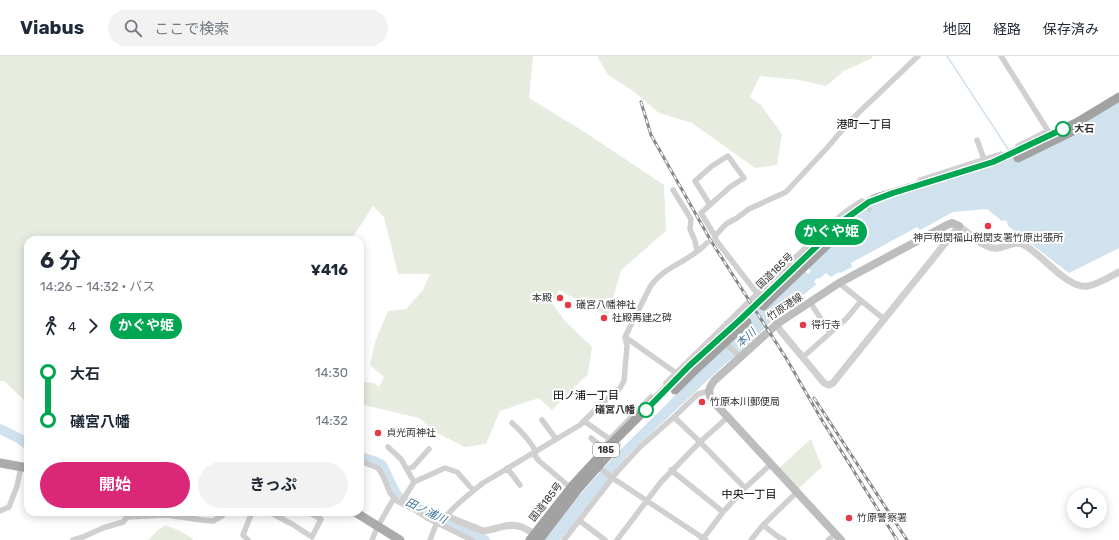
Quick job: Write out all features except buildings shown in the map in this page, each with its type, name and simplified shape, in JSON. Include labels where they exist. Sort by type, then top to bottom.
[{"type":"highway","name":"国道185号","points":[[614,442],[633,429],[741,319],[844,220],[865,204],[876,198],[1015,152],[1082,119],[1119,97]]},
{"type":"highway","name":"国道185号","points":[[865,204],[880,203],[997,167],[1050,134],[1093,120],[1119,104]]},
{"type":"highway","name":"国道185号","points":[[537,539],[614,442],[678,374],[692,369]]},
{"type":"highway","name":"国道185号","points":[[537,539],[571,488],[597,464]]},
{"type":"main road","name":"竹原港線","points":[[709,391],[711,384],[775,321],[810,302],[839,283],[947,225],[952,223],[959,226]]},
{"type":"main road","points":[[709,391],[712,400],[841,540]]},
{"type":"main road","points":[[0,464],[24,468]]},
{"type":"main road","points":[[362,516],[400,540]]},
{"type":"street","points":[[715,236],[726,224],[749,209],[786,192],[850,121],[918,56]]},
{"type":"street","points":[[976,140],[985,162],[1011,149],[1050,134],[1001,56]]},
{"type":"street","points":[[710,205],[695,181],[712,166],[728,156],[744,178],[730,187],[710,205],[700,213],[727,255],[758,295],[780,330],[824,383],[829,385],[833,383],[959,226],[987,247],[998,248],[1021,244],[1066,279],[1079,285],[1094,285],[1119,272]]},
{"type":"street","points":[[673,190],[690,219],[690,229],[697,251]]},
{"type":"street","points":[[625,337],[678,374],[836,219],[847,210],[865,204]]},
{"type":"street","points":[[430,540],[441,521],[473,490],[580,425],[600,404],[620,388],[624,381],[627,346],[625,337],[655,280],[664,272],[707,243]]},
{"type":"street","points":[[839,283],[884,319]]},
{"type":"street","points":[[803,357],[848,318],[861,301]]},
{"type":"street","points":[[810,302],[830,333]]},
{"type":"street","points":[[717,335],[738,356]]},
{"type":"street","points":[[564,540],[612,478],[640,447],[698,394],[709,391]]},
{"type":"street","points":[[674,417],[745,488]]},
{"type":"street","points":[[617,540],[671,470],[728,417]]},
{"type":"street","points":[[542,420],[556,439]]},
{"type":"street","points":[[584,421],[614,442]]},
{"type":"street","points":[[512,424],[522,432],[532,444],[539,461],[571,488]]},
{"type":"street","points":[[591,438],[602,447]]},
{"type":"street","points":[[602,447],[614,442]]},
{"type":"street","points":[[388,447],[401,459],[414,482]]},
{"type":"street","points":[[602,447],[597,464],[612,478],[647,500],[703,539],[723,512],[745,488],[771,464]]},
{"type":"street","points":[[407,469],[413,466],[429,449]]},
{"type":"street","points":[[364,463],[378,468],[384,476],[390,493],[394,498],[426,518],[483,531],[510,525],[519,526],[537,539]]},
{"type":"street","points":[[401,503],[414,482],[446,468],[457,472],[473,490]]},
{"type":"street","points":[[507,468],[520,484]]},
{"type":"street","points":[[0,511],[9,507],[24,470]]},
{"type":"street","points":[[671,470],[723,512]]},
{"type":"street","points":[[751,540],[763,525],[797,492]]},
{"type":"street","points":[[372,540],[394,498]]},
{"type":"street","points":[[73,540],[83,538],[103,528],[123,522],[127,516]]},
{"type":"street","points":[[173,516],[213,521],[222,516]]},
{"type":"street","points":[[248,540],[243,535],[250,516]]},
{"type":"street","points":[[277,516],[312,537],[321,519],[315,516]]},
{"type":"street","points":[[441,521],[472,540]]},
{"type":"street","points":[[580,521],[605,540]]},
{"type":"street","points":[[763,525],[784,540]]},
{"type":"street","points":[[828,540],[835,534]]},
{"type":"shaded area","points":[[0,56],[533,56],[529,98],[583,131],[664,185],[666,231],[621,270],[608,316],[559,290],[552,303],[564,320],[592,347],[588,374],[552,410],[539,398],[500,411],[486,444],[465,447],[435,432],[419,418],[364,405],[364,382],[374,383],[379,387],[384,377],[370,365],[375,342],[388,311],[406,309],[423,290],[430,274],[398,274],[384,217],[373,206],[354,236],[24,236],[24,400],[4,381],[0,381]]},
{"type":"shaded area","points":[[597,56],[873,56],[872,58],[844,71],[826,86],[799,80],[760,76],[750,97],[761,105],[782,134],[777,165],[755,168],[692,123],[659,113],[633,91],[608,75]]},
{"type":"shaded area","points":[[811,439],[822,467],[798,489],[779,468]]},
{"type":"shaded area","points":[[166,525],[180,531],[193,540],[148,540],[158,530]]},
{"type":"water","name":"本川","points":[[1119,96],[1119,248],[1069,273],[1008,226],[1005,220],[1002,221],[987,209],[953,212],[920,230],[917,227],[851,263],[852,267],[840,273],[839,272],[831,277],[826,273],[819,279],[817,278],[814,282],[817,284],[779,314],[737,355],[725,364],[631,452],[560,540],[543,540],[567,509],[619,451],[697,374],[795,262],[808,274],[811,271],[798,258],[853,209],[994,158]]},
{"type":"waterway","points":[[947,56],[1010,152]]},
{"type":"waterway","name":"田ノ浦川","points":[[0,429],[24,442]]},
{"type":"waterway","name":"田ノ浦川","points":[[364,458],[382,465],[396,494],[403,501],[485,540]]},
{"type":"railway","points":[[641,102],[651,135],[711,241],[786,358],[823,422],[897,540]]},
{"type":"railway","points":[[814,398],[907,540]]},
{"type":"bus line","name":"かぐや姫","points":[[646,410],[689,366],[741,319],[844,220],[869,202],[876,198],[993,162],[1063,129]]},
{"type":"place","name":"大石","points":[[1063,129]]},
{"type":"place","name":"神戸税関福山税関支署竹原出張所","points":[[988,226]]},
{"type":"place","name":"本殿","points":[[560,298]]},
{"type":"place","name":"礒宮八幡神社","points":[[568,305]]},
{"type":"place","name":"社殿再建之碑","points":[[604,318]]},
{"type":"place","name":"得行寺","points":[[803,325]]},
{"type":"place","name":"竹原本川郵便局","points":[[702,402]]},
{"type":"place","name":"礒宮八幡","points":[[646,410]]},
{"type":"place","name":"貞光両神社","points":[[378,433]]},
{"type":"place","name":"竹原警察署","points":[[849,518]]},
{"type":"district","name":"港町一丁目","points":[[864,124]]},
{"type":"district","name":"田ノ浦一丁目","points":[[586,395]]},
{"type":"district","name":"中央一丁目","points":[[749,494]]}]
